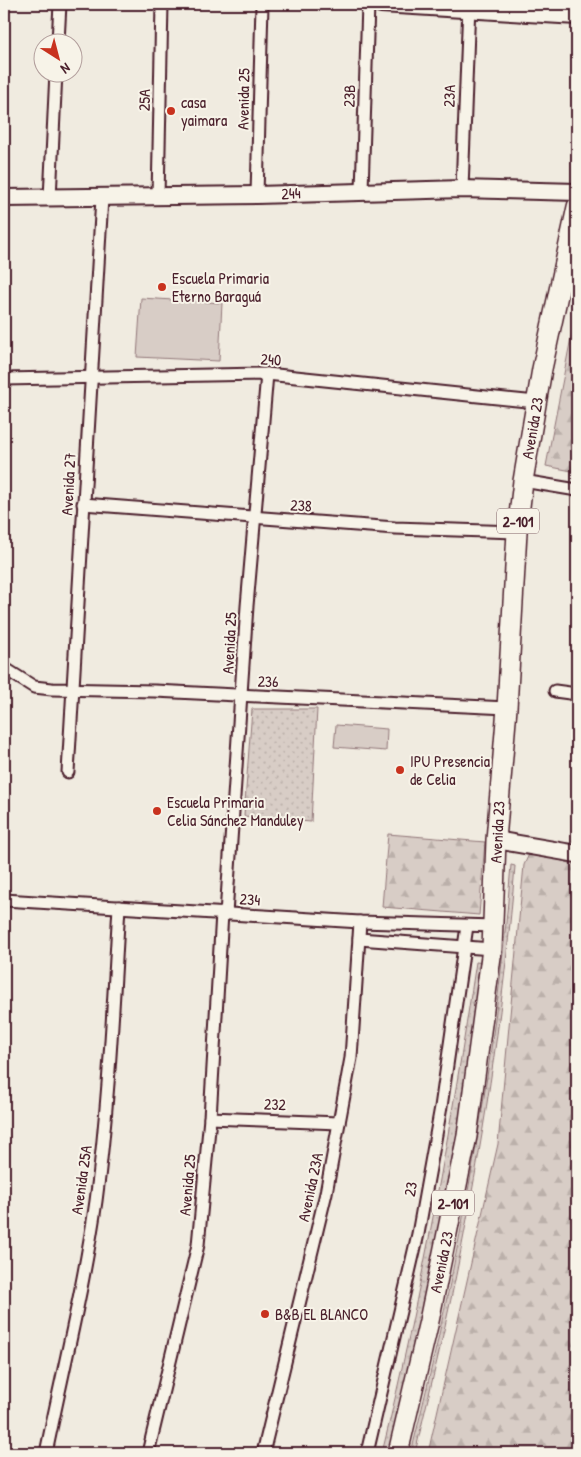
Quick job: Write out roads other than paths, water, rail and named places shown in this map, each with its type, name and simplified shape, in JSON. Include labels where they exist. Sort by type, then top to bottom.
[{"type":"main road","name":"Avenida 23","points":[[398,1453],[429,1321],[467,1136],[494,926],[496,840],[507,708],[517,532],[523,481],[536,402],[577,207]]},
{"type":"street","points":[[59,32],[60,4]]},
{"type":"street","name":"25A","points":[[158,197],[162,4]]},
{"type":"street","name":"Avenida 25","points":[[257,195],[262,4]]},
{"type":"street","name":"23B","points":[[362,190],[368,4]]},
{"type":"street","points":[[381,4],[469,7],[577,16]]},
{"type":"street","name":"23A","points":[[462,189],[469,7]]},
{"type":"street","points":[[50,198],[56,82]]},
{"type":"street","name":"244","points":[[4,198],[257,195],[362,190],[462,189],[577,192]]},
{"type":"street","name":"Avenida 27","points":[[68,772],[102,198]]},
{"type":"street","name":"Avenida 25","points":[[148,1453],[198,1245],[210,1118],[224,914],[242,697],[247,606],[268,374]]},
{"type":"street","name":"240","points":[[4,379],[268,374],[536,402]]},
{"type":"street","points":[[523,481],[577,490]]},
{"type":"street","name":"238","points":[[83,504],[255,519],[394,528],[517,532]]},
{"type":"street","name":"236","points":[[4,668],[34,687],[507,708]]},
{"type":"street","points":[[555,691],[577,694]]},
{"type":"street","points":[[496,840],[577,854]]},
{"type":"street","name":"234","points":[[4,900],[360,922],[494,926]]},
{"type":"street","name":"Avenida 25A","points":[[46,1453],[84,1272],[96,1196],[108,1096],[119,907]]},
{"type":"street","name":"Avenida 23A","points":[[263,1453],[326,1193],[351,1058],[360,922]]},
{"type":"street","name":"23","points":[[366,1453],[418,1234],[440,1110],[467,926]]},
{"type":"street","points":[[359,939],[492,949]]},
{"type":"street","name":"232","points":[[210,1118],[339,1123]]},
{"type":"place","name":"casa yaimara","points":[[171,111]]},
{"type":"place","name":"Escuela Primaria Eterno Baraguá","points":[[162,287]]},
{"type":"place","name":"IPU Presencia de Celia","points":[[400,770]]},
{"type":"place","name":"Escuela Primaria Celia Sánchez Manduley","points":[[157,811]]},
{"type":"place","name":"B&B EL BLANCO","points":[[265,1314]]}]
